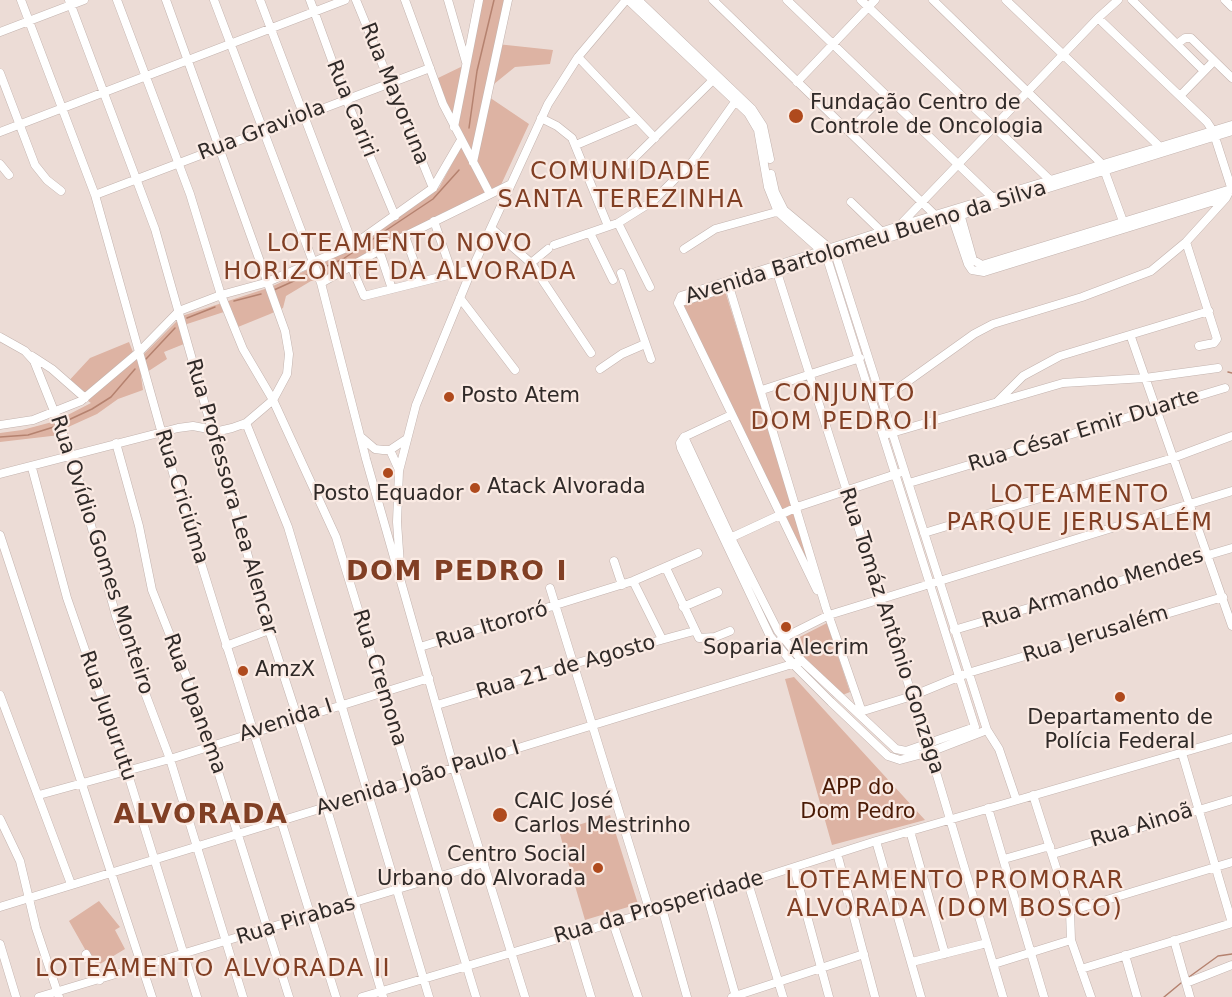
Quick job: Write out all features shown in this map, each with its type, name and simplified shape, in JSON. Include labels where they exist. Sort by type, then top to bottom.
[{"type":"street","name":"Rua Criciúma","points":[[21,0],[95,195],[161,431],[336,997]]},
{"type":"street","points":[[0,32],[29,22],[70,2],[84,0]]},
{"type":"street","name":"Rua Cremona","points":[[117,0],[178,163],[221,295],[243,349],[273,400],[336,537],[476,997]]},
{"type":"street","points":[[0,474],[32,468],[161,431],[194,426],[211,430],[232,428],[246,423],[273,400],[287,374],[289,354],[285,331],[265,283],[166,0]]},
{"type":"street","points":[[214,0],[321,283],[366,459],[454,768],[525,997]]},
{"type":"street","points":[[260,0],[353,245]]},
{"type":"street","name":"Rua Cariri","points":[[310,0],[346,99],[395,216]]},
{"type":"street","points":[[0,132],[345,0]]},
{"type":"street","name":"Rua Mayoruna","points":[[356,0],[433,188]]},
{"type":"street","points":[[405,0],[443,104],[490,194]]},
{"type":"street","points":[[448,0],[466,64]]},
{"type":"street","points":[[454,127],[479,0]]},
{"type":"street","points":[[473,162],[508,0]]},
{"type":"street","points":[[401,579],[398,522],[399,471],[405,440],[416,405],[472,269],[541,118],[578,57],[627,0],[712,81],[738,98]]},
{"type":"street","points":[[638,0],[738,98],[757,120],[766,137],[775,192],[781,211],[828,252],[883,399],[906,471],[954,630],[975,727],[905,759],[894,759],[831,702],[777,646],[727,540],[684,437],[731,415],[828,612]]},
{"type":"street","points":[[713,0],[935,215]]},
{"type":"street","points":[[787,0],[992,197]]},
{"type":"street","points":[[861,0],[1053,182]]},
{"type":"street","points":[[797,82],[875,0]]},
{"type":"street","points":[[933,0],[1029,91],[1104,167],[1125,224]]},
{"type":"street","points":[[1006,0],[1159,146]]},
{"type":"street","points":[[900,229],[957,164],[1098,18],[1119,0]]},
{"type":"street","points":[[1132,0],[1204,71]]},
{"type":"street","points":[[1225,0],[1232,7]]},
{"type":"street","name":"Rua Professora Lea Alencar","points":[[70,2],[137,178],[179,311],[269,630],[326,807],[382,994]]},
{"type":"street","points":[[883,399],[974,334],[993,324],[1134,279],[1167,259],[1186,242],[1226,198],[1231,187],[1214,134],[1180,96],[1098,18]]},
{"type":"street","points":[[459,38],[471,40]]},
{"type":"street","points":[[1177,44],[1185,38],[1191,38],[1232,78]]},
{"type":"street","points":[[578,57],[655,138]]},
{"type":"street","points":[[1180,96],[1214,61]]},
{"type":"street","name":"Rua Graviola","points":[[95,195],[430,68]]},
{"type":"street","points":[[0,73],[35,165],[47,180],[61,191]]},
{"type":"street","points":[[627,165],[712,81]]},
{"type":"street","points":[[849,131],[885,94]]},
{"type":"street","points":[[443,104],[454,104],[460,96]]},
{"type":"street","points":[[531,263],[551,247],[618,223],[653,201],[693,161],[738,98]]},
{"type":"street","points":[[541,118],[557,126],[572,138],[608,226]]},
{"type":"street","points":[[576,145],[637,119]]},
{"type":"street","name":"Avenida Bartolomeu Bueno da Silva","points":[[731,415],[678,303],[681,296],[729,284],[900,229],[1214,134],[1232,125]]},
{"type":"street","name":"Avenida Bartolomeu Bueno da Silva","points":[[1104,167],[1159,146],[1232,131]]},
{"type":"street","points":[[0,425],[17,424],[56,412],[85,398],[139,352],[179,311],[221,295],[265,283],[314,264],[353,245],[433,188],[461,140]]},
{"type":"street","points":[[0,164],[9,175]]},
{"type":"street","name":"Avenida Bartolomeu Bueno da Silva","points":[[828,252],[935,215],[955,212],[992,197],[1053,182]]},
{"type":"street","points":[[321,283],[405,236],[511,184]]},
{"type":"street","points":[[955,212],[968,264],[972,270],[1125,224],[1231,187]]},
{"type":"street","points":[[1125,224],[1226,198]]},
{"type":"street","points":[[851,202],[882,232]]},
{"type":"street","points":[[684,249],[715,229],[781,211]]},
{"type":"street","points":[[434,221],[452,273]]},
{"type":"street","points":[[618,223],[650,287]]},
{"type":"street","points":[[491,228],[531,263],[591,354]]},
{"type":"street","points":[[590,233],[612,280]]},
{"type":"street","points":[[405,236],[421,281]]},
{"type":"street","points":[[1186,242],[1217,339],[1214,343],[1199,346]]},
{"type":"street","points":[[380,250],[392,289]]},
{"type":"street","points":[[828,252],[930,583],[987,730],[999,749],[1016,799]]},
{"type":"street","points":[[351,266],[360,292],[368,295],[472,269]]},
{"type":"street","name":"Rua Tomáz Antônio Gonzaga","points":[[776,269],[951,820],[1003,997]]},
{"type":"street","points":[[621,273],[651,359]]},
{"type":"street","points":[[729,284],[860,712]]},
{"type":"street","points":[[460,298],[515,370]]},
{"type":"street","points":[[996,403],[1023,376],[1038,365],[1060,356],[1131,337],[1209,311]]},
{"type":"street","points":[[1131,337],[1232,626]]},
{"type":"street","points":[[0,338],[52,369],[85,398]]},
{"type":"street","points":[[600,369],[622,354],[645,344]]},
{"type":"street","name":"Rua Ovídio Gomes Monteiro","points":[[30,355],[56,412],[72,456],[116,616],[170,759],[243,997]]},
{"type":"street","points":[[762,390],[860,358]]},
{"type":"street","points":[[884,435],[1063,383],[1145,378],[1218,368]]},
{"type":"street","name":"Rua César Emir Duarte","points":[[909,483],[1225,388]]},
{"type":"street","points":[[246,423],[288,526],[429,997]]},
{"type":"street","points":[[360,436],[375,449],[390,450],[405,440]]},
{"type":"street","points":[[924,533],[1173,458],[1232,436]]},
{"type":"street","name":"Rua Upanema","points":[[116,443],[139,526],[152,590],[187,678],[210,746],[289,997]]},
{"type":"street","points":[[366,459],[375,449]]},
{"type":"street","points":[[390,450],[399,471]]},
{"type":"street","name":"Rua Jupurutu","points":[[32,468],[67,598],[127,771],[182,956],[197,997]]},
{"type":"street","points":[[727,540],[797,507],[906,471]]},
{"type":"street","points":[[777,646],[782,638],[828,612],[1191,506],[1232,491]]},
{"type":"street","points":[[384,522],[392,524],[398,522]]},
{"type":"street","points":[[0,535],[152,997]]},
{"type":"street","points":[[727,540],[782,638],[802,661],[860,712],[896,749],[906,751],[928,748],[987,730]]},
{"type":"street","name":"Rua Armando Mendes","points":[[954,630],[1232,548]]},
{"type":"street","name":"Rua Itororó","points":[[420,647],[622,585],[698,553]]},
{"type":"street","points":[[614,561],[622,585]]},
{"type":"street","points":[[666,568],[699,638],[705,639],[730,631]]},
{"type":"street","points":[[633,581],[662,639]]},
{"type":"street","points":[[550,588],[650,912]]},
{"type":"street","points":[[683,607],[718,592]]},
{"type":"street","name":"Rua Jerusalém","points":[[847,717],[912,696],[965,675],[1223,597]]},
{"type":"street","points":[[226,646],[269,630]]},
{"type":"street","name":"Rua 21 de Agosto","points":[[437,705],[694,631]]},
{"type":"street","name":"Avenida João Paulo I","points":[[0,907],[802,661]]},
{"type":"street","name":"Avenida I","points":[[39,795],[170,759],[429,678]]},
{"type":"street","points":[[831,702],[844,700],[856,694]]},
{"type":"street","points":[[0,695],[71,884]]},
{"type":"street","name":"Rua da Prosperidade","points":[[362,997],[382,994],[511,952],[748,883],[837,853],[1016,799],[1232,738]]},
{"type":"street","points":[[1081,969],[1232,923],[1182,753]]},
{"type":"street","points":[[1033,795],[1070,911],[1071,940],[1091,997]]},
{"type":"street","name":"Rua Ainoã","points":[[1004,859],[1052,850],[1232,800]]},
{"type":"street","points":[[988,808],[1044,997]]},
{"type":"street","points":[[0,819],[20,861],[36,928],[59,995]]},
{"type":"street","points":[[910,831],[945,954]]},
{"type":"street","points":[[876,841],[921,997]]},
{"type":"street","points":[[837,853],[875,997]]},
{"type":"street","points":[[1070,911],[1232,862]]},
{"type":"street","name":"Rua Pirabas","points":[[39,997],[59,995],[100,980],[484,863]]},
{"type":"street","points":[[794,868],[829,997]]},
{"type":"street","points":[[748,883],[783,997]]},
{"type":"street","points":[[706,895],[735,997],[864,954]]},
{"type":"street","points":[[662,908],[687,997]]},
{"type":"street","points":[[613,923],[638,997]]},
{"type":"street","points":[[572,934],[591,997]]},
{"type":"street","points":[[993,964],[1071,940]]},
{"type":"street","points":[[1174,940],[1190,997]]},
{"type":"street","points":[[912,962],[987,943]]},
{"type":"street","points":[[0,944],[16,997]]},
{"type":"street","points":[[86,954],[100,980]]},
{"type":"street","points":[[1125,955],[1137,997]]},
{"type":"street","points":[[1185,979],[1232,965]]},
{"type":"green space","points":[[483,0],[504,0],[497,44],[553,50],[550,64],[515,67],[494,84],[486,87],[486,95],[529,124],[500,187],[323,281],[311,281],[286,296],[283,308],[270,314],[238,327],[230,310],[187,324],[179,329],[184,344],[164,352],[167,359],[141,376],[143,390],[118,399],[97,414],[66,428],[60,435],[0,442],[0,433],[56,421],[91,403],[65,385],[90,358],[129,342],[133,352],[143,355],[182,316],[271,287],[351,249],[439,188],[463,143],[436,79],[469,63]]},
{"type":"green space","points":[[725,291],[817,578],[781,514],[682,304]]},
{"type":"green space","points":[[827,623],[850,692],[840,696],[786,644]]},
{"type":"green space","name":"APP do Dom Pedro","points":[[794,677],[925,820],[832,845],[785,679]]},
{"type":"green space","name":"Centro Social Urbano do Alvorada","points":[[610,815],[638,904],[585,920],[559,831]]},
{"type":"green space","points":[[99,901],[120,927],[115,930],[125,949],[95,967],[69,921]]},
{"type":"waterway","points":[[469,128],[477,71],[494,0]]},
{"type":"waterway","points":[[320,269],[343,259],[433,199],[459,170]]},
{"type":"waterway","points":[[274,290],[307,275]]},
{"type":"waterway","points":[[234,301],[261,294]]},
{"type":"waterway","points":[[187,318],[215,307]]},
{"type":"waterway","points":[[146,359],[175,328]]},
{"type":"waterway","points":[[64,422],[111,397],[135,369]]},
{"type":"waterway","points":[[1228,372],[1232,373]]},
{"type":"waterway","points":[[0,437],[28,435],[57,426]]},
{"type":"waterway","points":[[1189,977],[1218,956],[1232,954]]},
{"type":"waterway","points":[[1164,997],[1181,983]]},
{"type":"place","name":"Fundação Centro de Controle de Oncologia","points":[[796,116]]},
{"type":"place","name":"Posto Atem","points":[[449,397]]},
{"type":"place","name":"Posto Equador","points":[[388,473]]},
{"type":"place","name":"Atack Alvorada","points":[[475,488]]},
{"type":"place","name":"Soparia Alecrim","points":[[786,627]]},
{"type":"place","name":"AmzX","points":[[243,671]]},
{"type":"place","name":"Departamento de Polícia Federal","points":[[1120,697]]},
{"type":"place","name":"CAIC José Carlos Mestrinho","points":[[500,815]]},
{"type":"place","name":"Centro Social Urbano do Alvorada","points":[[598,868]]},
{"type":"district","name":"COMUNIDADE SANTA TEREZINHA","points":[[621,187]]},
{"type":"district","name":"LOTEAMENTO NOVO HORIZONTE DA ALVORADA","points":[[400,259]]},
{"type":"district","name":"CONJUNTO DOM PEDRO II","points":[[845,409]]},
{"type":"district","name":"LOTEAMENTO PARQUE JERUSALÉM","points":[[1080,510]]},
{"type":"district","name":"DOM PEDRO I","points":[[457,573]]},
{"type":"district","name":"ALVORADA","points":[[201,816]]},
{"type":"district","name":"LOTEAMENTO PROMORAR ALVORADA (DOM BOSCO)","points":[[955,896]]},
{"type":"district","name":"LOTEAMENTO ALVORADA II","points":[[213,970]]}]
